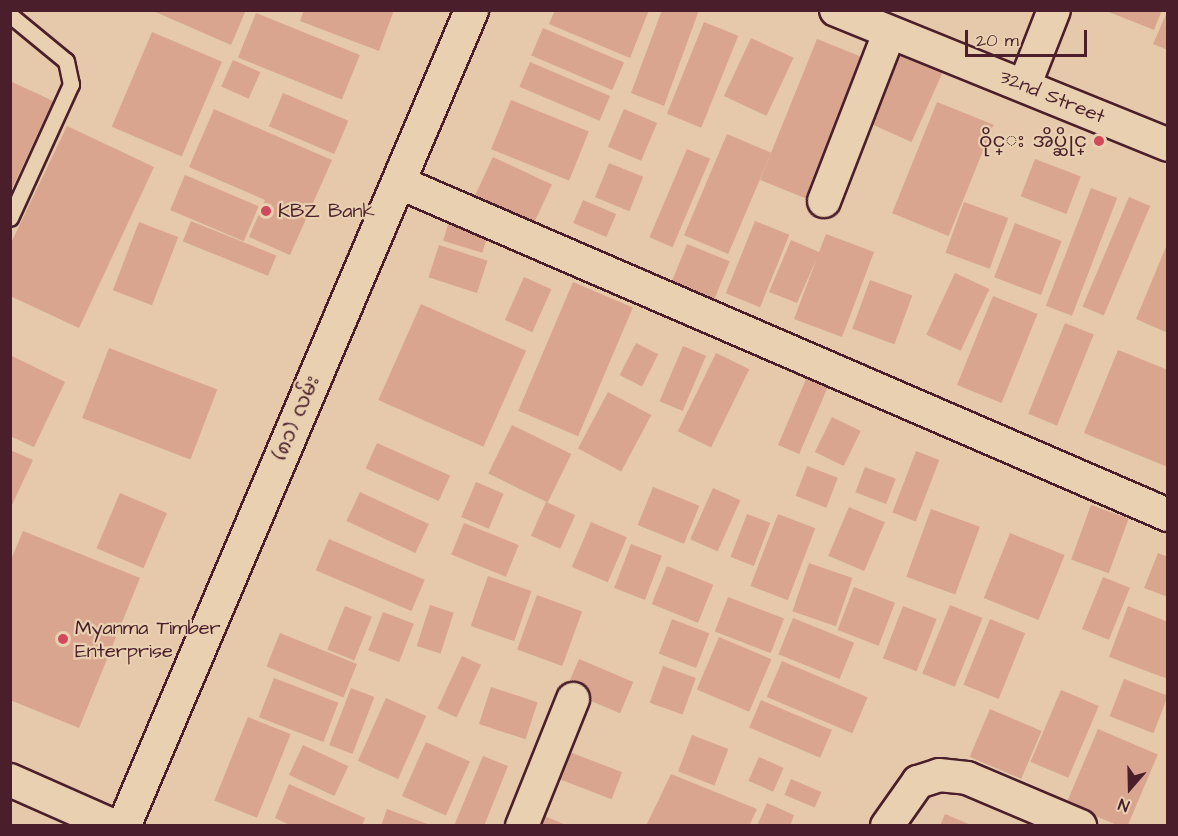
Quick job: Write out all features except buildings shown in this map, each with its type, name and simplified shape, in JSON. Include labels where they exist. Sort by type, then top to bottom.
[{"type":"street","name":"(၈၁) လမ်း","points":[[123,825],[471,10]]},
{"type":"street","name":"32nd Street","points":[[836,10],[888,36],[1025,84],[1167,146]]},
{"type":"street","points":[[1025,84],[1054,10]]},
{"type":"street","points":[[824,201],[888,36]]},
{"type":"street","points":[[398,182],[1167,515]]},
{"type":"street","points":[[522,825],[573,699]]},
{"type":"street","points":[[887,825],[918,782],[939,775],[967,778],[1080,825]]},
{"type":"street","points":[[10,780],[114,825]]},
{"type":"lane","points":[[10,15],[66,61],[71,84],[10,218]]},
{"type":"place","name":"ဝိုင္း အိပ္ဆိုင္","points":[[1099,141]]},
{"type":"place","name":"KBZ Bank","points":[[266,211]]},
{"type":"place","name":"Myanma Timber Enterprise","points":[[63,639]]}]
